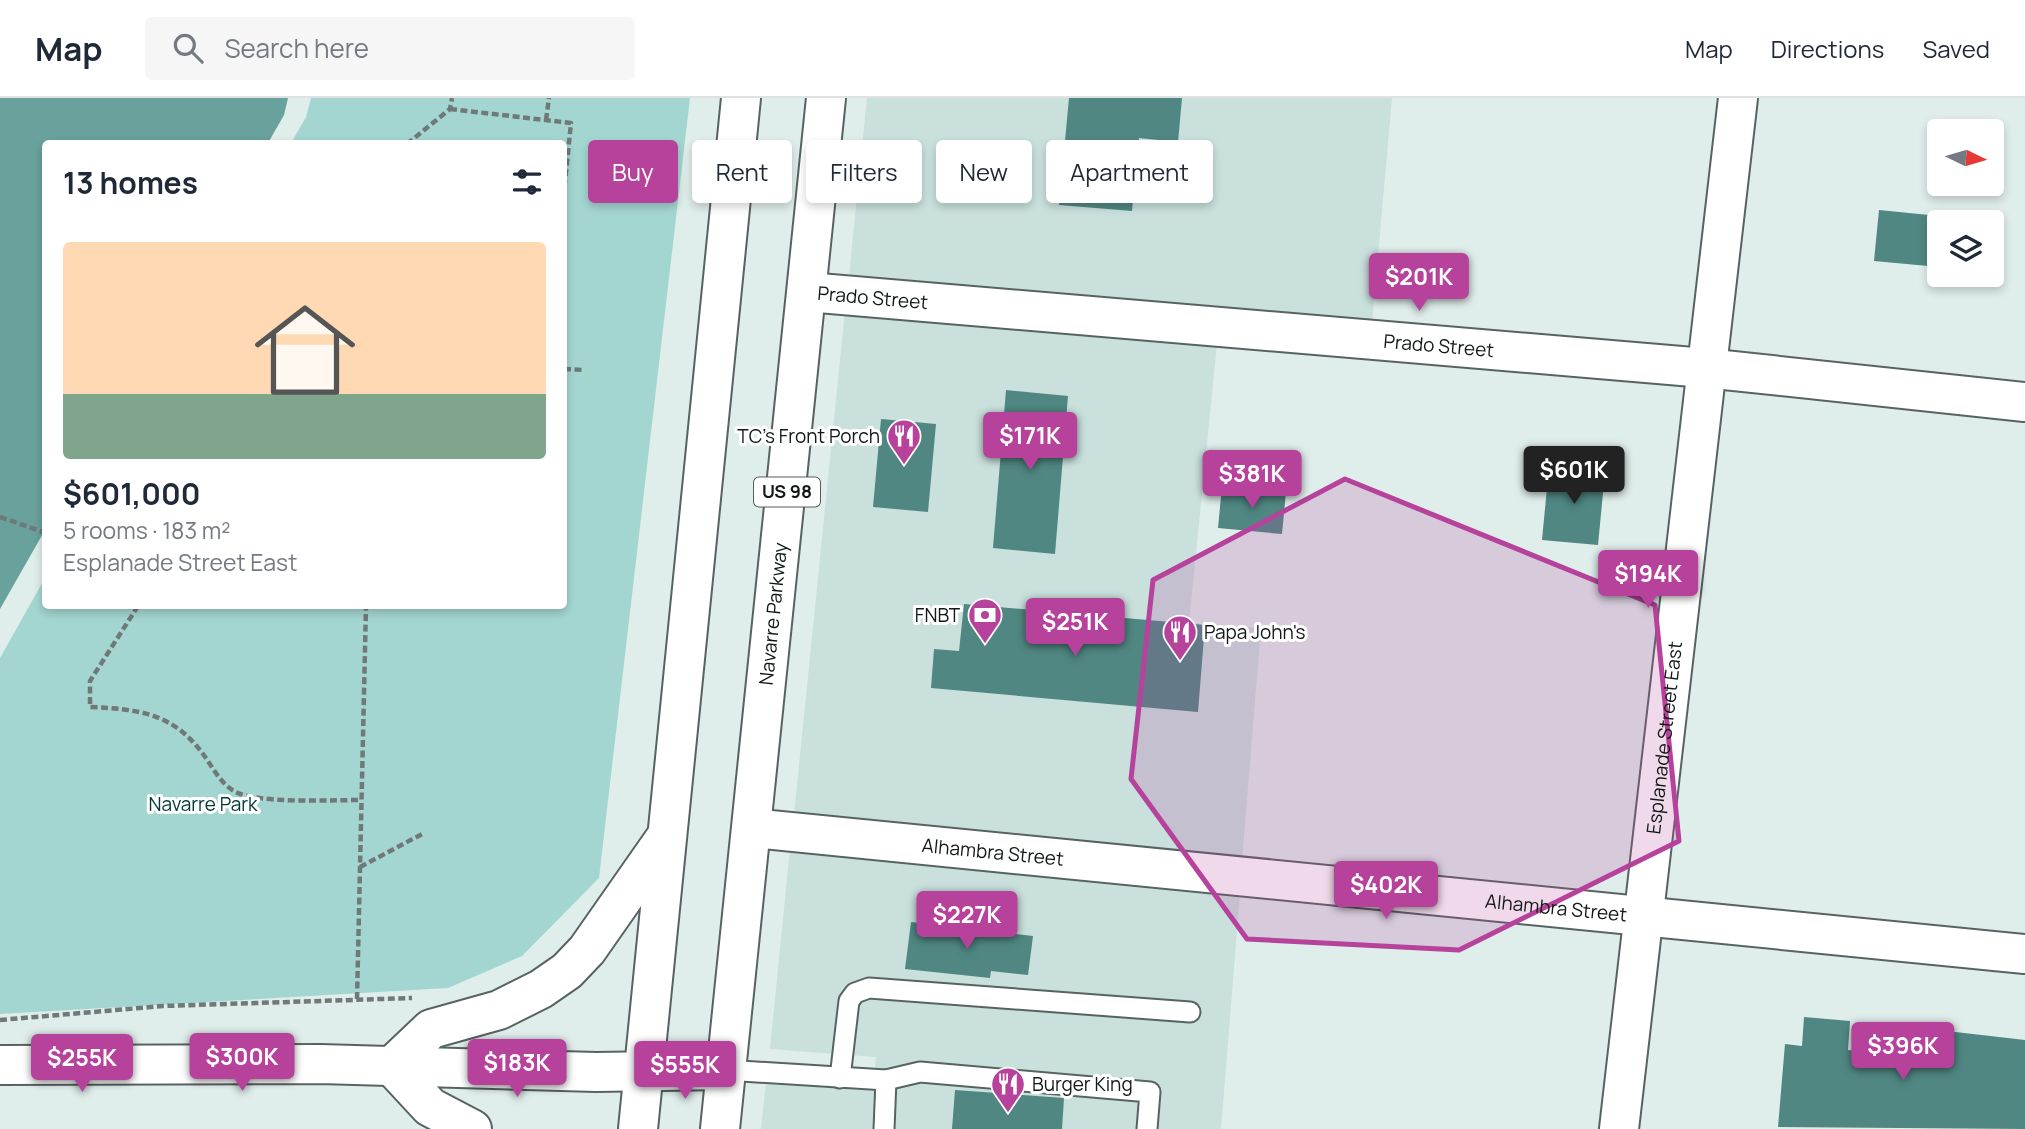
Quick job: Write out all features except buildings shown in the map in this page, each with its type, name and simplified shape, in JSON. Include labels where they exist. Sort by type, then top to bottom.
[{"type":"main road","points":[[638,1129],[741,98]]},
{"type":"main road","name":"Navarre Parkway","points":[[720,1129],[826,98]]},
{"type":"main road","name":"Esplanade Street East","points":[[1619,1129],[1738,98]]},
{"type":"main road","name":"Prado Street","points":[[807,292],[1706,368],[2025,402]]},
{"type":"main road","name":"Alhambra Street","points":[[752,828],[2025,954]]},
{"type":"main road","points":[[391,1066],[431,1029],[499,1010],[567,971],[587,950],[667,835]]},
{"type":"main road","points":[[0,1065],[320,1064],[644,1072],[725,1070]]},
{"type":"main road","points":[[391,1066],[430,1107],[472,1129]]},
{"type":"lane","points":[[840,1078],[849,1001],[855,993],[869,988],[1190,1012]]},
{"type":"lane","points":[[725,1070],[886,1080],[920,1072],[1150,1091],[1147,1129]]},
{"type":"lane","points":[[884,1129],[886,1080]]},
{"type":"path","points":[[412,140],[450,109],[452,98]]},
{"type":"path","points":[[546,120],[549,98]]},
{"type":"path","points":[[450,109],[571,123],[567,162]]},
{"type":"path","points":[[567,369],[584,370]]},
{"type":"path","points":[[0,517],[42,532]]},
{"type":"path","points":[[136,609],[90,681],[90,707],[158,715],[190,737],[224,784],[235,792],[257,797],[361,800]]},
{"type":"path","points":[[357,999],[366,609]]},
{"type":"path","points":[[360,867],[424,833]]},
{"type":"path","points":[[0,1020],[163,1006],[424,998]]},
{"type":"highlighted area","points":[[1345,479],[1655,605],[1679,841],[1459,950],[1247,939],[1131,779],[1153,580]]},
{"type":"shaded area","points":[[0,98],[288,98],[284,115],[270,140],[42,140],[42,535],[0,609]]},
{"type":"shaded area","points":[[867,98],[1392,98],[1372,322],[849,277],[856,203],[922,203],[922,140],[863,140]]},
{"type":"shaded area","points":[[845,311],[1217,343],[1189,623],[1261,628],[1242,860],[794,815]]},
{"type":"shaded area","points":[[790,849],[1240,894],[1221,1129],[761,1129],[766,1083],[873,1091],[876,1057],[770,1049]]},
{"type":"green space","name":"Navarre Park","points":[[311,98],[690,98],[678,201],[678,140],[588,140],[588,203],[678,203],[599,878],[522,956],[448,988],[0,1014],[0,658],[42,583],[42,609],[567,609],[567,140],[293,140],[306,117]]},
{"type":"place","name":"TC's Front Porch","points":[[904,466]]},
{"type":"place","name":"FNBT","points":[[985,645]]},
{"type":"place","name":"Papa John's","points":[[1180,662]]},
{"type":"place","name":"Burger King","points":[[1008,1114]]}]
